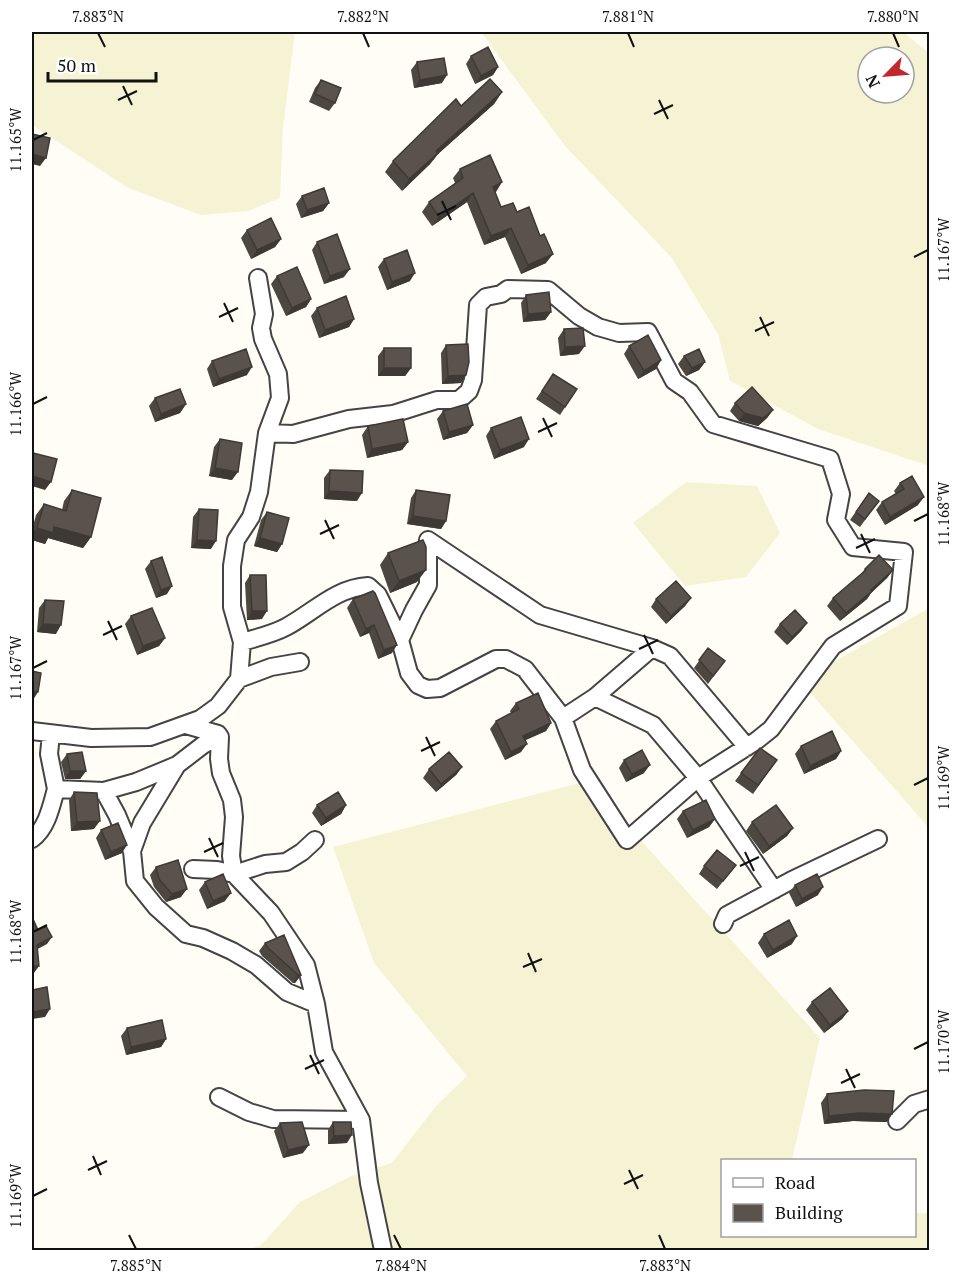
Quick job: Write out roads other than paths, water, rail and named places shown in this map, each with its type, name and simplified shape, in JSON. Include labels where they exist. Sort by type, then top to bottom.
[{"type":"street","points":[[239,679],[242,642],[232,607],[232,566],[236,540],[251,517],[259,492],[267,433],[280,398],[280,385],[263,339],[261,328],[264,314],[258,278]]},
{"type":"street","points":[[242,642],[285,628],[340,592],[368,586],[378,595],[400,640],[409,673],[418,685],[427,689],[440,688],[496,659],[506,659],[525,669],[563,718],[582,770],[627,840],[698,778],[771,729],[833,646],[898,606],[904,552],[853,547],[836,520],[841,494],[830,459],[713,424],[690,392],[674,381],[648,332],[619,333],[598,327],[579,316],[548,290],[508,289],[501,294],[486,297],[478,305],[473,380],[469,392],[459,400],[437,400],[393,414],[349,418],[293,434],[267,433]]},
{"type":"street","points":[[400,640],[428,585],[429,540],[540,615],[652,648],[669,656],[747,747]]},
{"type":"street","points":[[563,718],[595,697],[652,648]]},
{"type":"street","points":[[32,731],[91,738],[150,737],[200,719],[218,706],[239,679],[271,668],[300,662]]},
{"type":"street","points":[[595,697],[653,725],[698,778],[774,890]]},
{"type":"street","points":[[186,725],[219,736]]},
{"type":"street","points":[[32,839],[39,834],[48,816],[56,789],[50,754],[51,734]]},
{"type":"street","points":[[56,789],[104,791],[136,782],[177,765],[203,744],[219,736]]},
{"type":"street","points":[[219,736],[221,773],[232,800],[234,817],[231,856],[234,874],[271,913],[306,965],[316,1004],[324,1052],[361,1120],[369,1183],[383,1251]]},
{"type":"street","points":[[132,851],[142,823],[177,765]]},
{"type":"street","points":[[104,791],[132,851],[135,881],[156,907],[186,934],[203,938],[232,951],[256,965],[287,992],[316,1004]]},
{"type":"street","points":[[723,924],[728,915],[878,839]]},
{"type":"street","points":[[193,869],[217,870],[234,874],[265,864],[286,862],[315,840]]},
{"type":"street","points":[[219,1097],[249,1112],[273,1119],[361,1120]]},
{"type":"street","points":[[897,1121],[914,1104],[930,1099]]}]
